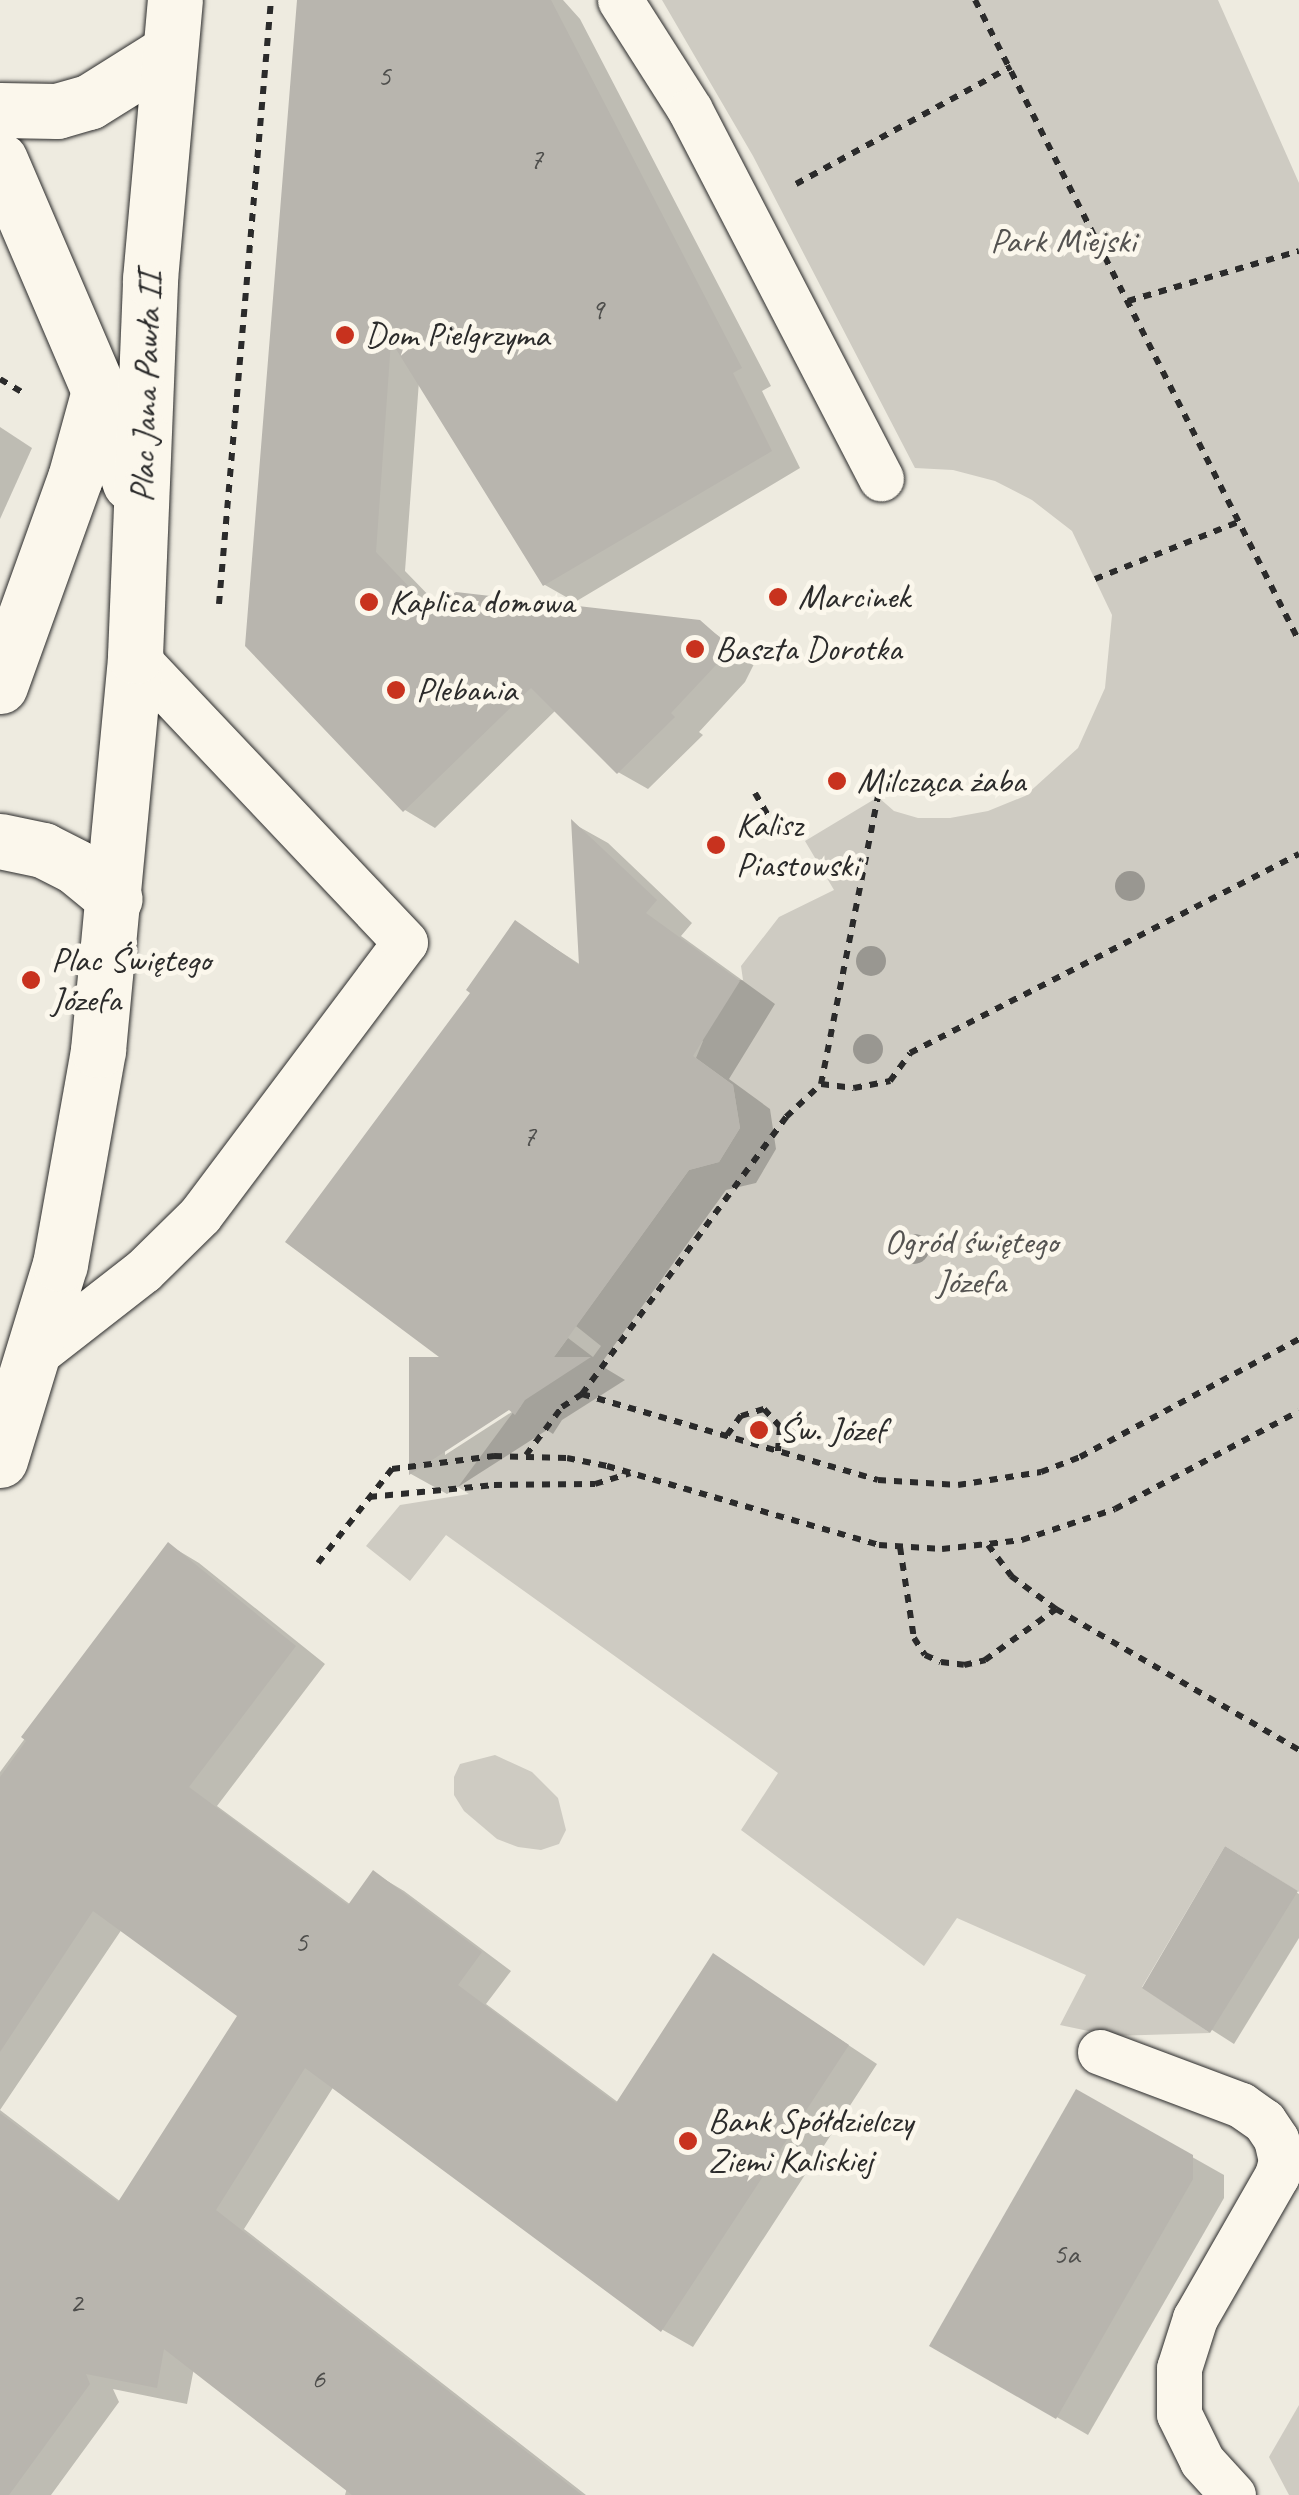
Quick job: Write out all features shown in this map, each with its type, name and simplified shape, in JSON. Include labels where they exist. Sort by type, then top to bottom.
[{"type":"street","name":"Plac Jana Pawła II","points":[[0,110],[41,112],[89,102],[172,26]]},
{"type":"street","name":"Plac Jana Pawła II","points":[[141,519],[150,279],[172,26]]},
{"type":"street","name":"Plac Jana Pawła II","points":[[0,160],[98,392],[141,519]]},
{"type":"street","points":[[0,686],[69,494],[98,392]]},
{"type":"street","points":[[0,1460],[35,1355],[79,1173],[114,899],[141,519]]},
{"type":"street","points":[[0,841],[60,858],[114,899]]},
{"type":"lane","points":[[620,0],[649,40],[744,212],[881,478]]},
{"type":"lane","points":[[35,1355],[144,1271],[200,1216],[406,942],[134,656]]},
{"type":"lane","points":[[1100,2052],[1242,2105],[1264,2121],[1276,2139],[1281,2160],[1277,2175],[1195,2318],[1179,2368],[1179,2414],[1202,2460],[1233,2495]]},
{"type":"path","points":[[219,604],[271,0]]},
{"type":"path","points":[[975,0],[1299,640]]},
{"type":"path","points":[[744,212],[1010,67]]},
{"type":"path","points":[[1128,301],[1299,251]]},
{"type":"path","points":[[0,379],[11,386]]},
{"type":"path","points":[[1095,579],[1238,522]]},
{"type":"path","points":[[755,793],[777,830]]},
{"type":"path","points":[[525,1456],[562,1406],[582,1394],[786,1117],[822,1084],[878,797]]},
{"type":"path","points":[[822,1084],[854,1088],[890,1081],[910,1053],[1299,854]]},
{"type":"path","points":[[582,1394],[878,1480],[918,1485],[1000,1482],[1080,1457],[1299,1339]]},
{"type":"path","points":[[727,1435],[741,1416],[764,1409],[780,1427],[778,1452]]},
{"type":"path","points":[[318,1563],[392,1468],[525,1456],[566,1458],[632,1472],[827,1532],[900,1547],[988,1545],[1035,1536],[1115,1508],[1299,1411]]},
{"type":"path","points":[[369,1497],[494,1485],[596,1484],[632,1472]]},
{"type":"path","points":[[988,1545],[1010,1576],[1056,1609],[1299,1750]]},
{"type":"path","points":[[900,1547],[914,1638],[925,1654],[941,1662],[964,1665],[985,1660],[1056,1609]]},
{"type":"green space","points":[[662,0],[1218,0],[1299,183],[1299,1892],[1225,1846],[1142,1987],[1210,2033],[1112,2036],[1060,2025],[1086,1975],[957,1918],[924,1966],[741,1830],[778,1773],[446,1535],[410,1581],[366,1546],[400,1505],[469,1494],[458,1487],[568,1338],[593,1357],[601,1346],[576,1326],[689,1170],[719,1162],[740,1128],[733,1085],[696,1058],[703,1041],[688,1031],[724,982],[743,980],[741,966],[779,917],[834,890],[805,841],[878,797],[894,811],[918,818],[950,818],[988,811],[1025,796],[1078,748],[1105,688],[1112,615],[1072,531],[1032,500],[995,481],[953,470],[915,468],[753,156]]},
{"type":"green space","points":[[495,1755],[532,1772],[558,1798],[566,1830],[559,1844],[541,1850],[518,1847],[497,1839],[464,1811],[454,1795],[454,1777],[460,1764]]},
{"type":"green space","points":[[1299,2405],[1299,2495],[1289,2495],[1269,2457]]},
{"type":"building","points":[[297,0],[551,0],[742,368],[733,373],[772,451],[543,586],[391,341],[376,552],[429,608],[456,592],[700,620],[726,643],[716,665],[671,713],[675,717],[617,774],[531,688],[403,812],[245,646]]},
{"type":"building","points":[[571,819],[657,900],[646,913],[740,981],[693,1056],[733,1085],[740,1128],[719,1162],[689,1170],[554,1357],[591,1357],[525,1400],[515,1415],[509,1410],[409,1475],[409,1357],[439,1357],[285,1242],[470,993],[466,990],[515,920],[579,965]]},
{"type":"building","points":[[168,1542],[296,1646],[189,1787],[348,1905],[373,1870],[482,1952],[458,1985],[616,2103],[713,1953],[849,2045],[661,2332],[305,2068],[216,2210],[582,2495],[352,2495],[164,2349],[157,2388],[86,2374],[90,2384],[9,2495],[0,2495],[0,2113],[118,2202],[237,2016],[93,1911],[0,2052],[0,1777],[26,1741],[21,1737]]},
{"type":"building","points":[[1225,1846],[1298,1891],[1210,2033],[1142,1988]]},
{"type":"building","points":[[1076,2089],[1193,2155],[1193,2179],[1056,2419],[929,2346]]},
{"type":"place","name":"Dom Pielgrzyma","points":[[345,335]]},
{"type":"place","name":"Marcinek","points":[[778,597]]},
{"type":"place","name":"Kaplica domowa","points":[[369,602]]},
{"type":"place","name":"Baszta Dorotka","points":[[695,649]]},
{"type":"place","name":"Plebania","points":[[396,690]]},
{"type":"place","name":"Milcząca żaba","points":[[837,781]]},
{"type":"place","name":"Kalisz Piastowski","points":[[716,845]]},
{"type":"place","name":"Plac Świętego Józefa","points":[[31,980]]},
{"type":"place","name":"Św. Józef","points":[[759,1430]]},
{"type":"place","name":"Bank Spółdzielczy Ziemi Kaliskiej","points":[[688,2141]]},
{"type":"park label","name":"Park Miejski","points":[[1063,241]]},
{"type":"park label","name":"Ogród świętego Józefa","points":[[971,1262]]}]
